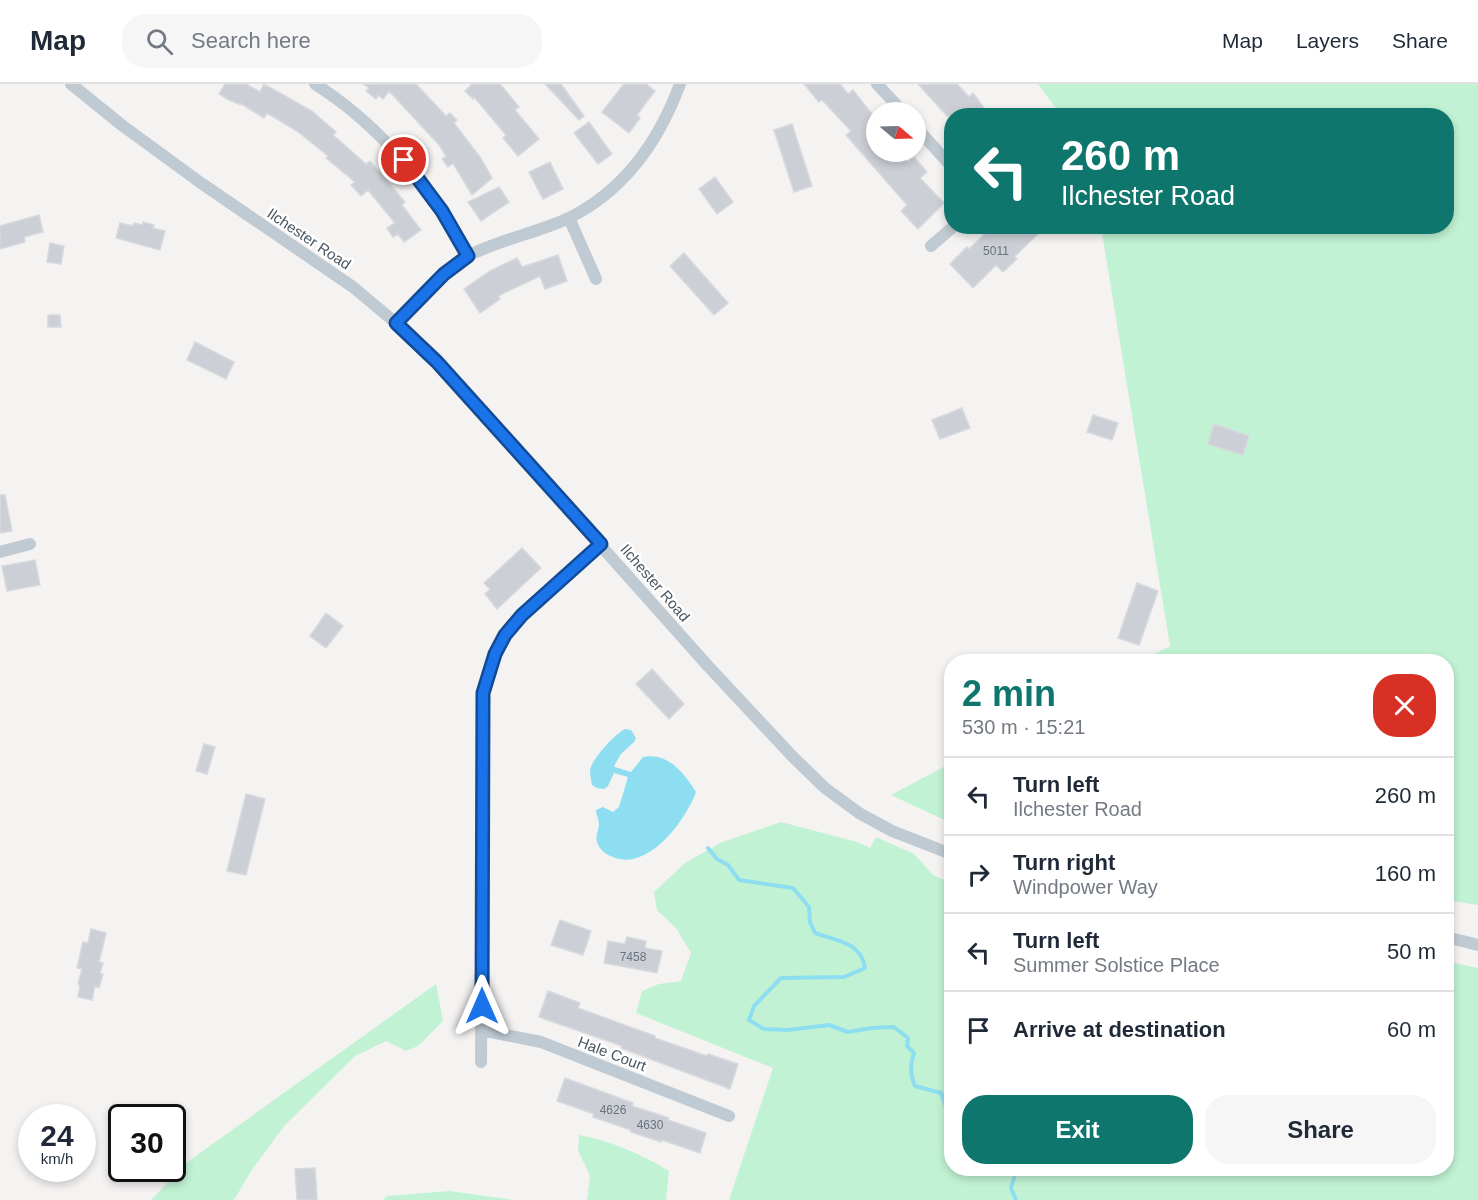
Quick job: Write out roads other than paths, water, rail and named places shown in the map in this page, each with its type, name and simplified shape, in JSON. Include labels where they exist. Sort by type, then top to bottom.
[{"type":"street","name":"Ilchester Road","points":[[71,84],[123,126],[201,183],[353,287],[396,323],[437,362],[708,666],[825,788],[859,813],[944,851]]},
{"type":"street","points":[[315,84],[362,119],[392,146],[442,211],[468,256]]},
{"type":"street","points":[[396,323],[444,274],[468,256],[569,218],[605,195],[640,161],[662,126],[680,84]]},
{"type":"street","points":[[878,84],[894,102]]},
{"type":"street","points":[[926,138],[944,158]]},
{"type":"street","points":[[569,218],[596,279]]},
{"type":"street","points":[[932,246],[945,234]]},
{"type":"street","points":[[0,552],[30,544]]},
{"type":"street","points":[[481,1062],[483,693],[487,675],[505,635],[522,615],[601,544]]},
{"type":"street","points":[[1454,939],[1478,945]]},
{"type":"street","name":"Hale Court","points":[[482,1030],[541,1042],[729,1116]]},
{"type":"water","points":[[625,729],[631,730],[636,738],[621,754],[615,767],[631,772],[643,757],[660,758],[681,771],[696,792],[684,816],[664,841],[639,857],[626,860],[610,856],[599,847],[597,835],[599,824],[596,810],[603,807],[613,812],[619,807],[628,777],[614,773],[608,786],[604,789],[597,788],[592,785],[590,770],[605,747]]},
{"type":"waterway","points":[[708,848],[717,859],[728,865],[739,880],[793,888],[809,907],[810,922],[815,933],[847,944],[863,959],[865,968],[844,977],[781,978],[754,1006],[749,1020],[764,1029],[788,1030],[829,1025],[848,1032],[894,1027],[908,1038],[907,1046],[914,1053],[911,1070],[915,1086],[941,1093],[944,1101]]},
{"type":"waterway","points":[[1015,1176],[1011,1188],[1016,1200]]}]
